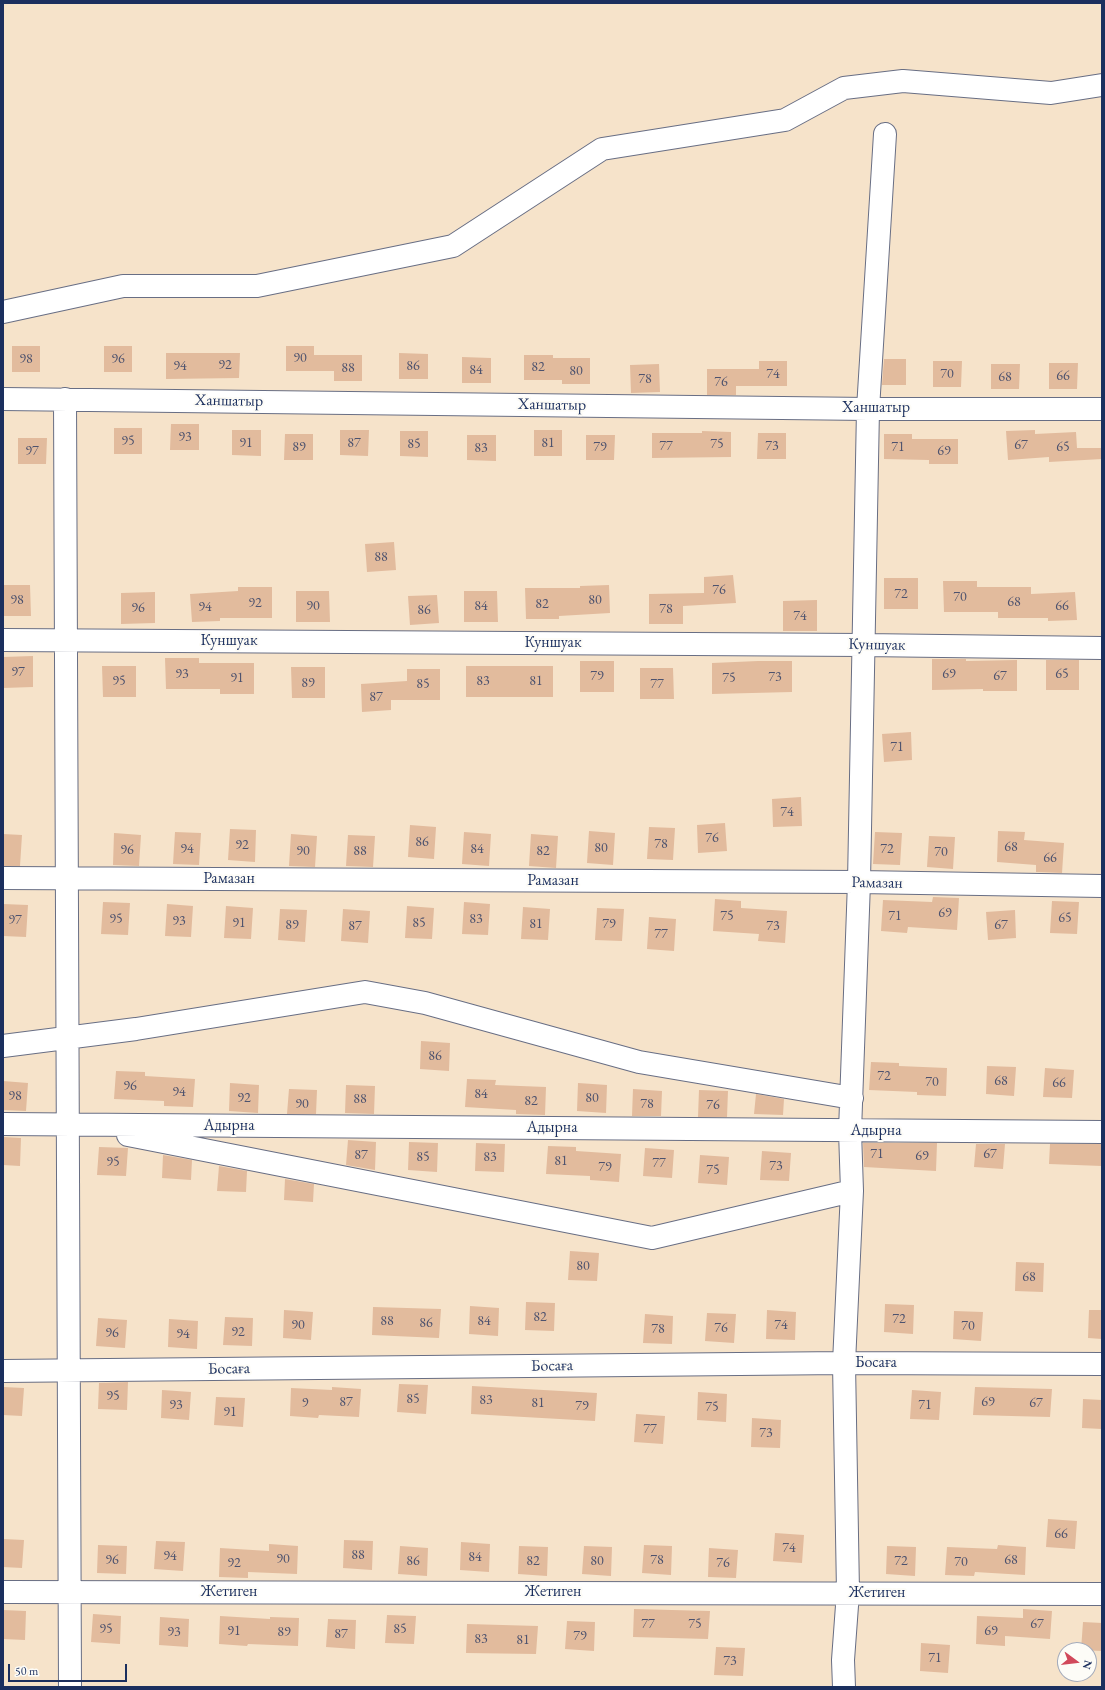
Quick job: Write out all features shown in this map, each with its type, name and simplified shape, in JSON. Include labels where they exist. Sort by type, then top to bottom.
[{"type":"street","points":[[3,312],[122,286],[257,286],[453,246],[602,149],[786,120],[844,88],[903,81],[1051,93],[1102,85]]},
{"type":"street","points":[[844,1687],[843,1660],[848,1592],[844,1363],[852,1191],[850,1131],[859,882],[868,408],[885,134]]},
{"type":"street","name":"Ханшатыр","points":[[3,399],[1102,409]]},
{"type":"street","points":[[65,399],[68,1038],[71,1124],[69,1370],[70,1687]]},
{"type":"street","name":"Куншуак","points":[[3,640],[864,645],[1102,648]]},
{"type":"street","name":"Рамазан","points":[[3,878],[859,882],[1102,886]]},
{"type":"street","points":[[3,1046],[136,1030],[364,992],[425,1003],[639,1062],[852,1098]]},
{"type":"street","name":"Адырна","points":[[3,1124],[1102,1132]]},
{"type":"street","points":[[71,1124],[652,1238],[852,1191]]},
{"type":"street","name":"Босаға","points":[[3,1371],[844,1363],[1102,1364]]},
{"type":"street","name":"Жетиген","points":[[3,1592],[848,1592],[1102,1594]]},
{"type":"building","points":[[12,346],[40,346],[40,372],[12,372]]},
{"type":"building","points":[[104,346],[132,346],[132,372],[104,372]]},
{"type":"building","points":[[286,346],[314,346],[314,355],[362,355],[362,381],[334,381],[334,371],[286,371]]},
{"type":"building","points":[[166,353],[240,353],[239,378],[166,379]]},
{"type":"building","points":[[399,353],[428,354],[428,379],[399,379]]},
{"type":"building","points":[[524,355],[553,355],[553,358],[590,358],[590,384],[562,384],[562,380],[524,380]]},
{"type":"building","points":[[462,357],[491,358],[491,383],[462,383]]},
{"type":"building","points":[[884,359],[906,359],[906,385],[882,385]]},
{"type":"building","points":[[759,361],[787,361],[787,386],[736,386],[736,395],[707,395],[707,369],[759,369]]},
{"type":"building","points":[[933,361],[962,361],[961,387],[933,387]]},
{"type":"building","points":[[1049,363],[1078,363],[1077,389],[1049,389]]},
{"type":"building","points":[[659,364],[660,392],[631,393],[630,365]]},
{"type":"building","points":[[991,364],[1020,364],[1019,389],[991,389]]},
{"type":"building","points":[[171,424],[199,424],[199,450],[170,450]]},
{"type":"building","points":[[114,428],[142,428],[142,454],[114,454]]},
{"type":"building","points":[[232,430],[261,430],[261,456],[232,455]]},
{"type":"building","points":[[340,430],[369,430],[368,456],[340,455]]},
{"type":"building","points":[[534,430],[562,430],[562,456],[534,456]]},
{"type":"building","points":[[1035,430],[1035,434],[1076,432],[1077,448],[1102,448],[1102,459],[1049,462],[1049,457],[1008,460],[1006,431]]},
{"type":"building","points":[[400,431],[428,431],[428,457],[400,456]]},
{"type":"building","points":[[702,431],[731,432],[731,457],[652,458],[652,433],[702,433]]},
{"type":"building","points":[[758,433],[786,433],[786,459],[757,459]]},
{"type":"building","points":[[285,434],[313,434],[313,460],[284,460]]},
{"type":"building","points":[[884,434],[912,434],[912,439],[958,439],[958,464],[929,464],[929,460],[884,459]]},
{"type":"building","points":[[467,435],[496,435],[496,461],[467,460]]},
{"type":"building","points":[[586,435],[615,435],[614,460],[586,460]]},
{"type":"building","points":[[18,438],[47,438],[46,464],[18,464]]},
{"type":"building","points":[[394,542],[396,570],[367,572],[365,544]]},
{"type":"building","points":[[733,575],[736,603],[683,606],[683,624],[649,624],[649,594],[704,593],[704,577]]},
{"type":"building","points":[[884,578],[918,578],[918,609],[884,609]]},
{"type":"building","points":[[943,581],[977,581],[977,587],[1031,587],[1031,594],[1075,592],[1077,620],[1048,621],[1048,618],[998,618],[998,612],[944,612]]},
{"type":"building","points":[[3,585],[30,585],[31,616],[3,616]]},
{"type":"building","points":[[609,585],[610,613],[559,616],[559,619],[526,619],[525,588],[580,588],[580,586]]},
{"type":"building","points":[[238,587],[272,587],[272,618],[220,618],[220,621],[192,622],[190,594],[238,591]]},
{"type":"building","points":[[296,591],[329,591],[330,622],[296,622]]},
{"type":"building","points":[[464,591],[497,591],[498,622],[464,622]]},
{"type":"building","points":[[155,592],[155,623],[121,624],[121,593]]},
{"type":"building","points":[[437,595],[439,623],[410,625],[408,596]]},
{"type":"building","points":[[817,600],[817,631],[783,631],[783,601]]},
{"type":"building","points":[[33,656],[33,687],[3,688],[3,657]]},
{"type":"building","points":[[165,658],[199,658],[199,663],[254,663],[254,694],[220,694],[220,689],[166,689]]},
{"type":"building","points":[[932,659],[966,659],[966,661],[1017,660],[1017,691],[983,691],[983,689],[932,690]]},
{"type":"building","points":[[1046,660],[1079,660],[1079,690],[1046,690]]},
{"type":"building","points":[[580,661],[614,661],[614,692],[580,692]]},
{"type":"building","points":[[792,661],[792,692],[712,694],[712,663]]},
{"type":"building","points":[[102,666],[136,666],[136,697],[103,697]]},
{"type":"building","points":[[466,666],[553,666],[553,697],[466,697]]},
{"type":"building","points":[[291,667],[325,667],[325,698],[292,698]]},
{"type":"building","points":[[640,668],[673,668],[674,699],[640,699]]},
{"type":"building","points":[[407,669],[440,669],[440,700],[391,700],[391,710],[362,712],[361,684],[407,681]]},
{"type":"building","points":[[911,732],[912,760],[884,762],[882,734]]},
{"type":"building","points":[[801,797],[802,826],[773,827],[772,799]]},
{"type":"building","points":[[725,823],[727,851],[698,853],[697,825]]},
{"type":"building","points":[[410,825],[436,827],[434,859],[408,857]]},
{"type":"building","points":[[649,827],[675,828],[673,860],[647,859]]},
{"type":"building","points":[[230,829],[256,830],[255,862],[228,860]]},
{"type":"building","points":[[589,831],[615,833],[613,865],[587,863]]},
{"type":"building","points":[[998,831],[1025,832],[1024,840],[1064,843],[1062,873],[1036,872],[1036,865],[997,862]]},
{"type":"building","points":[[175,832],[201,833],[199,865],[173,864]]},
{"type":"building","points":[[464,832],[491,834],[489,866],[462,864]]},
{"type":"building","points":[[875,832],[902,833],[900,865],[873,864]]},
{"type":"building","points":[[114,833],[141,835],[139,866],[113,865]]},
{"type":"building","points":[[3,834],[22,835],[20,866],[3,866]]},
{"type":"building","points":[[291,834],[317,836],[315,867],[289,866]]},
{"type":"building","points":[[531,834],[558,836],[556,868],[529,866]]},
{"type":"building","points":[[348,835],[375,836],[373,867],[346,866]]},
{"type":"building","points":[[929,836],[955,837],[953,869],[927,867]]},
{"type":"building","points":[[933,897],[959,898],[957,930],[908,927],[907,933],[881,931],[883,900],[932,902]]},
{"type":"building","points":[[715,899],[741,901],[741,908],[787,911],[785,943],[758,941],[759,934],[713,931]]},
{"type":"building","points":[[1052,901],[1079,902],[1077,934],[1050,933]]},
{"type":"building","points":[[103,902],[130,903],[128,935],[101,934]]},
{"type":"building","points":[[464,902],[490,904],[488,935],[462,934]]},
{"type":"building","points":[[3,904],[28,905],[26,937],[3,936]]},
{"type":"building","points":[[167,904],[193,906],[191,937],[165,936]]},
{"type":"building","points":[[226,906],[253,908],[251,939],[224,938]]},
{"type":"building","points":[[407,906],[434,908],[432,939],[405,938]]},
{"type":"building","points":[[523,907],[550,909],[548,940],[521,939]]},
{"type":"building","points":[[597,908],[624,909],[622,941],[595,940]]},
{"type":"building","points":[[280,909],[307,910],[305,942],[278,940]]},
{"type":"building","points":[[343,909],[370,911],[368,943],[341,941]]},
{"type":"building","points":[[1015,910],[1016,938],[988,940],[986,912]]},
{"type":"building","points":[[649,917],[676,919],[674,951],[647,949]]},
{"type":"building","points":[[421,1041],[450,1043],[449,1071],[420,1069]]},
{"type":"building","points":[[871,1062],[899,1063],[899,1066],[947,1068],[946,1096],[917,1095],[917,1092],[869,1090]]},
{"type":"building","points":[[987,1066],[1016,1067],[1014,1096],[986,1094]]},
{"type":"building","points":[[1045,1068],[1074,1070],[1072,1098],[1043,1097]]},
{"type":"building","points":[[116,1071],[145,1072],[145,1076],[195,1079],[193,1107],[164,1106],[164,1101],[114,1099]]},
{"type":"building","points":[[467,1079],[496,1080],[495,1085],[546,1087],[545,1115],[516,1114],[516,1110],[465,1107]]},
{"type":"building","points":[[3,1081],[28,1083],[26,1111],[3,1110]]},
{"type":"building","points":[[230,1083],[259,1085],[258,1113],[229,1111]]},
{"type":"building","points":[[578,1083],[607,1085],[606,1113],[577,1111]]},
{"type":"building","points":[[346,1085],[375,1086],[374,1114],[345,1113]]},
{"type":"building","points":[[289,1089],[317,1090],[316,1114],[287,1114]]},
{"type":"building","points":[[633,1089],[662,1091],[661,1116],[632,1116]]},
{"type":"building","points":[[699,1090],[728,1091],[727,1117],[698,1117]]},
{"type":"building","points":[[756,1094],[784,1099],[783,1115],[754,1114]]},
{"type":"building","points":[[3,1137],[21,1138],[20,1166],[3,1165]]},
{"type":"building","points":[[348,1140],[376,1142],[375,1170],[346,1165]]},
{"type":"building","points":[[409,1142],[438,1143],[437,1172],[408,1170]]},
{"type":"building","points":[[476,1143],[505,1144],[504,1172],[475,1171]]},
{"type":"building","points":[[863,1143],[937,1143],[936,1171],[864,1167]]},
{"type":"building","points":[[976,1144],[1005,1144],[1003,1169],[974,1167]]},
{"type":"building","points":[[1050,1144],[1102,1144],[1102,1166],[1049,1164]]},
{"type":"building","points":[[548,1146],[576,1147],[576,1151],[621,1154],[619,1182],[590,1180],[590,1176],[546,1174]]},
{"type":"building","points":[[99,1147],[128,1148],[126,1176],[97,1175]]},
{"type":"building","points":[[645,1148],[674,1150],[672,1178],[643,1176]]},
{"type":"building","points":[[762,1151],[791,1153],[789,1181],[760,1180]]},
{"type":"building","points":[[163,1155],[192,1160],[191,1180],[162,1178]]},
{"type":"building","points":[[700,1155],[729,1157],[727,1185],[698,1183]]},
{"type":"building","points":[[219,1166],[247,1171],[246,1192],[217,1191]]},
{"type":"building","points":[[285,1179],[314,1184],[313,1202],[284,1200]]},
{"type":"building","points":[[570,1251],[599,1253],[597,1281],[568,1280]]},
{"type":"building","points":[[1016,1262],[1044,1263],[1043,1292],[1015,1291]]},
{"type":"building","points":[[526,1302],[555,1303],[554,1331],[525,1330]]},
{"type":"building","points":[[885,1304],[914,1305],[913,1334],[884,1332]]},
{"type":"building","points":[[470,1306],[499,1308],[498,1336],[469,1334]]},
{"type":"building","points":[[373,1307],[441,1309],[439,1338],[372,1335]]},
{"type":"building","points":[[284,1310],[313,1312],[311,1340],[283,1338]]},
{"type":"building","points":[[767,1310],[796,1312],[795,1340],[766,1339]]},
{"type":"building","points":[[1089,1310],[1102,1310],[1102,1339],[1088,1338]]},
{"type":"building","points":[[954,1311],[983,1312],[981,1341],[953,1339]]},
{"type":"building","points":[[707,1313],[736,1314],[734,1343],[705,1341]]},
{"type":"building","points":[[645,1314],[673,1316],[672,1344],[643,1343]]},
{"type":"building","points":[[225,1317],[253,1318],[252,1346],[223,1345]]},
{"type":"building","points":[[98,1318],[127,1320],[125,1348],[96,1346]]},
{"type":"building","points":[[169,1319],[198,1321],[197,1349],[168,1347]]},
{"type":"building","points":[[128,1382],[127,1410],[98,1409],[99,1383]]},
{"type":"building","points":[[399,1384],[428,1385],[426,1414],[397,1412]]},
{"type":"building","points":[[472,1386],[597,1393],[595,1421],[471,1414]]},
{"type":"building","points":[[3,1387],[24,1388],[22,1416],[3,1415]]},
{"type":"building","points":[[332,1387],[361,1389],[359,1417],[319,1415],[318,1418],[290,1416],[291,1388],[332,1390]]},
{"type":"building","points":[[975,1387],[1052,1389],[1050,1417],[973,1415]]},
{"type":"building","points":[[162,1390],[191,1392],[189,1420],[161,1418]]},
{"type":"building","points":[[912,1390],[941,1392],[939,1420],[910,1419]]},
{"type":"building","points":[[698,1392],[727,1394],[726,1422],[697,1420]]},
{"type":"building","points":[[216,1397],[245,1398],[243,1427],[214,1425]]},
{"type":"building","points":[[1083,1399],[1102,1400],[1102,1429],[1082,1428]]},
{"type":"building","points":[[636,1414],[665,1416],[663,1444],[634,1442]]},
{"type":"building","points":[[752,1418],[781,1420],[780,1448],[751,1447]]},
{"type":"building","points":[[1048,1519],[1077,1521],[1075,1549],[1046,1547]]},
{"type":"building","points":[[775,1533],[804,1535],[802,1563],[773,1561]]},
{"type":"building","points":[[3,1539],[24,1540],[22,1568],[3,1567]]},
{"type":"building","points":[[344,1540],[373,1541],[372,1570],[343,1568]]},
{"type":"building","points":[[156,1541],[185,1542],[183,1571],[154,1569]]},
{"type":"building","points":[[461,1542],[490,1544],[489,1572],[460,1570]]},
{"type":"building","points":[[269,1544],[298,1546],[297,1574],[248,1572],[248,1578],[219,1577],[220,1548],[269,1551]]},
{"type":"building","points":[[98,1545],[127,1546],[126,1574],[97,1573]]},
{"type":"building","points":[[644,1545],[672,1546],[671,1575],[642,1573]]},
{"type":"building","points":[[998,1545],[1026,1547],[1025,1575],[975,1572],[974,1576],[945,1575],[947,1547],[997,1549]]},
{"type":"building","points":[[400,1546],[428,1548],[427,1576],[398,1574]]},
{"type":"building","points":[[519,1546],[548,1547],[547,1576],[518,1574]]},
{"type":"building","points":[[584,1546],[612,1547],[611,1576],[582,1574]]},
{"type":"building","points":[[887,1546],[916,1547],[915,1576],[886,1574]]},
{"type":"building","points":[[709,1548],[738,1550],[736,1578],[708,1577]]},
{"type":"building","points":[[634,1609],[710,1611],[708,1639],[633,1637]]},
{"type":"building","points":[[1023,1609],[1052,1611],[1050,1639],[1005,1636],[1005,1646],[976,1644],[977,1616],[1023,1618]]},
{"type":"building","points":[[3,1610],[26,1611],[25,1640],[3,1639]]},
{"type":"building","points":[[93,1614],[121,1616],[120,1644],[91,1642]]},
{"type":"building","points":[[387,1615],[416,1616],[414,1644],[385,1643]]},
{"type":"building","points":[[220,1616],[270,1619],[270,1617],[299,1618],[298,1646],[248,1644],[247,1646],[219,1644]]},
{"type":"building","points":[[160,1617],[189,1619],[188,1647],[159,1645]]},
{"type":"building","points":[[328,1619],[356,1620],[355,1649],[326,1647]]},
{"type":"building","points":[[567,1621],[595,1622],[594,1651],[565,1649]]},
{"type":"building","points":[[1083,1622],[1102,1623],[1102,1651],[1097,1651],[1097,1642],[1082,1642]]},
{"type":"building","points":[[467,1624],[538,1626],[536,1654],[466,1653]]},
{"type":"building","points":[[921,1643],[950,1645],[948,1673],[920,1671]]},
{"type":"building","points":[[716,1647],[745,1648],[743,1676],[714,1675]]}]
